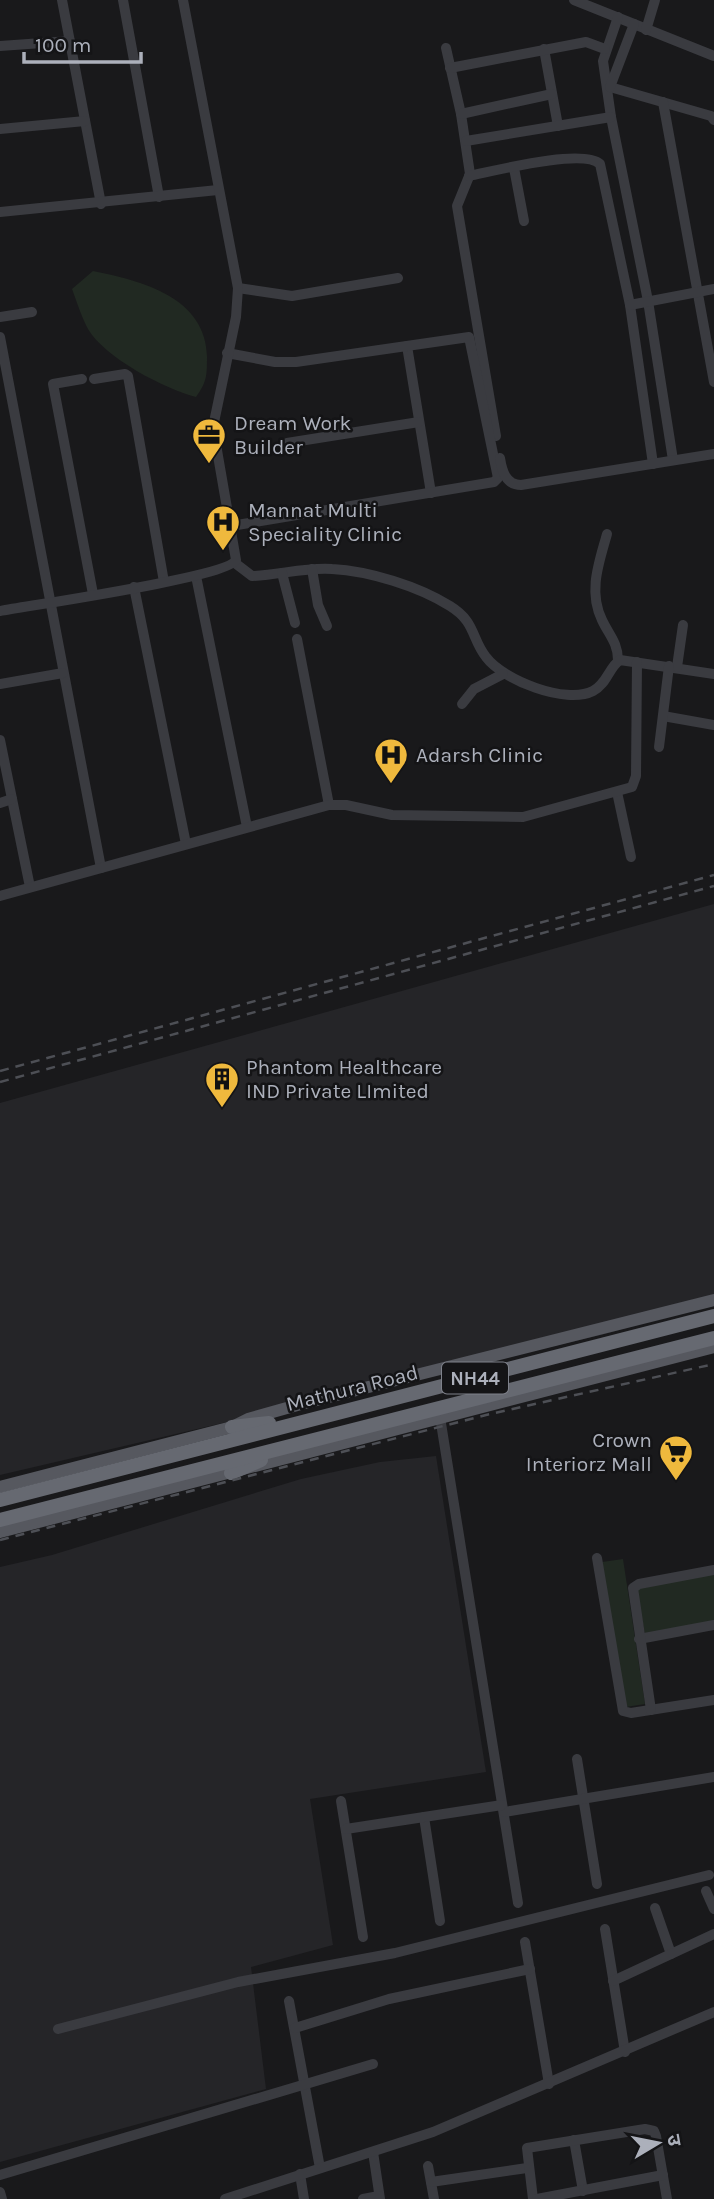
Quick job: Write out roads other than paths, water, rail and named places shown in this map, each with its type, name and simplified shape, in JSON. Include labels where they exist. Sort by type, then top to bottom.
[{"type":"highway","name":"Mathura Road","points":[[0,1500],[233,1433],[309,1420],[714,1317]]},
{"type":"highway","name":"Mathura Road","points":[[0,1520],[714,1338]]},
{"type":"highway","points":[[231,1473],[294,1445]]},
{"type":"main road","points":[[0,1487],[233,1433],[248,1419],[301,1404],[714,1300]]},
{"type":"main road","points":[[0,1532],[714,1347]]},
{"type":"street","points":[[62,0],[101,204]]},
{"type":"street","points":[[124,0],[159,197]]},
{"type":"street","points":[[183,0],[238,288],[236,317],[213,427],[237,554],[235,563]]},
{"type":"street","points":[[574,0],[714,56]]},
{"type":"street","points":[[646,30],[655,0]]},
{"type":"street","points":[[618,17],[605,50],[603,69],[610,88],[611,117],[648,301],[673,460]]},
{"type":"street","points":[[610,88],[634,24]]},
{"type":"street","points":[[0,46],[70,41]]},
{"type":"street","points":[[450,68],[586,42],[605,50]]},
{"type":"street","points":[[446,48],[466,141],[469,176],[461,190],[457,209],[501,466],[506,477],[516,485],[529,485],[714,454]]},
{"type":"street","points":[[544,49],[558,126]]},
{"type":"street","points":[[610,88],[711,116],[714,120]]},
{"type":"street","points":[[461,114],[552,94]]},
{"type":"street","points":[[663,102],[714,382]]},
{"type":"street","points":[[466,141],[611,117]]},
{"type":"street","points":[[0,129],[85,121]]},
{"type":"street","points":[[469,176],[572,158],[592,158],[600,164],[630,305],[653,464]]},
{"type":"street","points":[[514,168],[523,220]]},
{"type":"street","points":[[0,212],[101,204],[218,190]]},
{"type":"street","points":[[238,288],[292,296],[398,278]]},
{"type":"street","points":[[630,305],[714,289]]},
{"type":"street","points":[[0,317],[32,312]]},
{"type":"street","points":[[0,337],[101,868]]},
{"type":"street","points":[[227,353],[286,362],[470,339],[498,477],[494,482],[231,526]]},
{"type":"street","points":[[407,346],[431,493]]},
{"type":"street","points":[[94,379],[125,374],[128,376],[164,582]]},
{"type":"street","points":[[82,379],[53,384],[93,594]]},
{"type":"street","points":[[287,443],[419,422]]},
{"type":"street","points":[[235,563],[252,576],[312,569],[352,572],[416,591],[449,606],[472,627],[486,658],[503,674],[547,690],[581,694],[589,693],[603,684],[618,660],[617,646],[602,621],[594,589],[607,534]]},
{"type":"street","points":[[0,611],[196,576],[235,563]]},
{"type":"street","points":[[312,569],[318,605],[327,626]]},
{"type":"street","points":[[282,573],[295,624]]},
{"type":"street","points":[[196,576],[247,827]]},
{"type":"street","points":[[134,587],[186,844]]},
{"type":"street","points":[[659,747],[683,625]]},
{"type":"street","points":[[298,639],[329,805]]},
{"type":"street","points":[[618,660],[714,674]]},
{"type":"street","points":[[0,895],[329,805],[346,805],[392,815],[523,817],[632,787],[636,776],[637,662]]},
{"type":"street","points":[[0,684],[63,673]]},
{"type":"street","points":[[461,704],[474,689],[503,674]]},
{"type":"street","points":[[663,716],[714,725]]},
{"type":"street","points":[[0,740],[3,770],[12,799],[30,887]]},
{"type":"street","points":[[617,792],[631,856]]},
{"type":"street","points":[[0,803],[12,799]]},
{"type":"street","points":[[440,1417],[518,1903]]},
{"type":"street","points":[[597,1558],[622,1709],[631,1713],[714,1699]]},
{"type":"street","points":[[651,1710],[632,1588],[639,1584],[714,1570]]},
{"type":"street","points":[[639,1639],[714,1625]]},
{"type":"street","points":[[577,1759],[597,1885]]},
{"type":"street","points":[[346,1829],[583,1798],[714,1777]]},
{"type":"street","points":[[341,1801],[363,1937]]},
{"type":"street","points":[[424,1817],[440,1921]]},
{"type":"street","points":[[58,2029],[238,1982],[395,1953],[709,1875]]},
{"type":"street","points":[[706,1891],[714,1909]]},
{"type":"street","points":[[655,1908],[671,1954]]},
{"type":"street","points":[[605,1928],[625,2052]]},
{"type":"street","points":[[613,1981],[714,1934]]},
{"type":"street","points":[[525,1942],[549,2084]]},
{"type":"street","points":[[295,2028],[389,1999],[530,1969]]},
{"type":"street","points":[[289,2001],[320,2168]]},
{"type":"street","points":[[225,2199],[433,2132],[714,2012]]},
{"type":"street","points":[[0,2175],[373,2064]]},
{"type":"street","points":[[663,2175],[535,2199],[527,2168],[527,2148],[650,2129],[656,2136],[663,2175],[667,2199]]},
{"type":"street","points":[[574,2140],[583,2191]]},
{"type":"street","points":[[363,2199],[379,2197],[373,2152]]},
{"type":"street","points":[[428,2166],[434,2199]]},
{"type":"street","points":[[431,2182],[527,2168]]},
{"type":"street","points":[[300,2174],[304,2199]]},
{"type":"street","points":[[0,2192],[2,2199]]},
{"type":"railway","points":[[0,1071],[714,875]]},
{"type":"railway","points":[[0,1082],[714,886]]},
{"type":"railway","points":[[0,1540],[486,1415],[714,1364]]},
{"type":"place","name":"Dream Work Builder","points":[[209,465]]},
{"type":"place","name":"Mannat Multi Speciality Clinic","points":[[223,552]]},
{"type":"place","name":"Adarsh Clinic","points":[[391,785]]},
{"type":"place","name":"Phantom Healthcare IND Private LImited","points":[[222,1109]]},
{"type":"place","name":"Crown Interiorz Mall","points":[[676,1482]]}]
